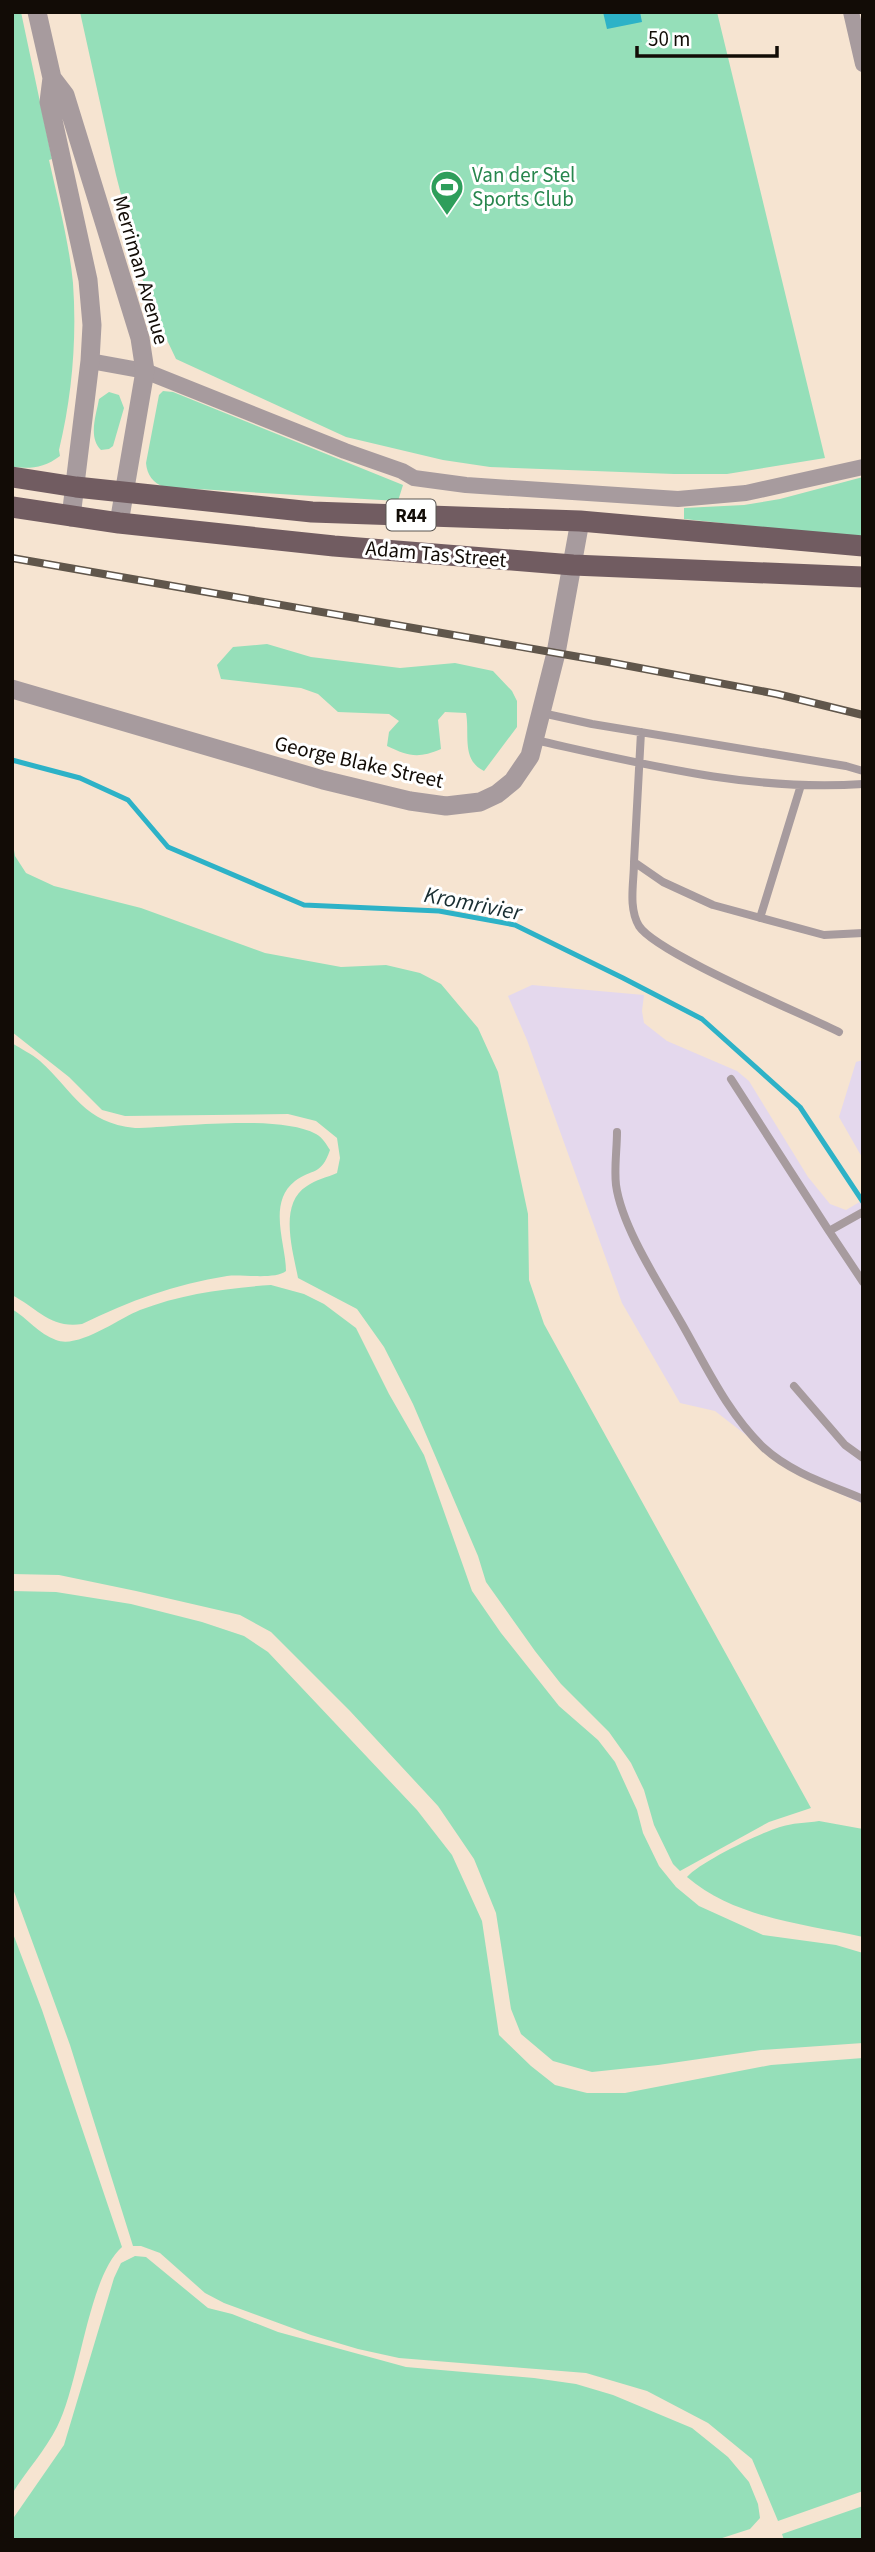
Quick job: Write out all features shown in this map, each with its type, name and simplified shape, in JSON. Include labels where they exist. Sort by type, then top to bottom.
[{"type":"main road","name":"Adam Tas Street","points":[[12,477],[76,487],[312,512],[580,521],[863,546]]},
{"type":"main road","name":"Adam Tas Street","points":[[12,507],[119,523],[334,546],[573,565],[863,577]]},
{"type":"street","name":"Merriman Avenue","points":[[37,12],[52,78],[50,102],[88,280],[92,325],[71,517]]},
{"type":"street","points":[[851,12],[863,64]]},
{"type":"street","name":"Merriman Avenue","points":[[52,78],[65,95],[141,338],[145,371],[119,523]]},
{"type":"street","points":[[90,361],[145,371],[414,478],[479,486],[687,499],[746,493],[863,467]]},
{"type":"street","name":"George Blake Street","points":[[12,690],[323,780],[410,801],[446,806],[480,802],[497,794],[513,781],[524,765],[535,740],[580,521]]},
{"type":"lane","points":[[542,713],[863,771]]},
{"type":"lane","points":[[641,732],[632,904],[641,929],[652,939],[684,958],[839,1032]]},
{"type":"lane","points":[[535,740],[749,783],[863,784]]},
{"type":"lane","points":[[760,918],[801,785]]},
{"type":"lane","points":[[635,862],[663,882],[687,894],[760,918],[824,935],[863,933]]},
{"type":"lane","points":[[731,1079],[863,1282]]},
{"type":"lane","points":[[617,1132],[616,1184],[625,1218],[656,1279],[727,1403],[766,1449],[795,1469],[863,1499]]},
{"type":"lane","points":[[829,1231],[863,1212]]},
{"type":"lane","points":[[794,1386],[845,1445],[863,1458]]},
{"type":"shaded area","points":[[532,985],[644,995],[644,1023],[667,1041],[737,1071],[749,1081],[808,1177],[830,1204],[846,1210],[863,1200],[863,1504],[795,1473],[715,1411],[680,1403],[622,1303],[527,1040],[508,996]]},
{"type":"shaded area","points":[[863,1060],[863,1159],[839,1117],[856,1062]]},
{"type":"green space","points":[[12,12],[21,12],[69,252],[74,304],[72,367],[60,456],[43,465],[25,468],[12,467]]},
{"type":"green space","name":"Van der Stel Sports Club","points":[[80,12],[717,12],[825,458],[727,474],[490,467],[443,460],[346,437],[176,359],[148,300],[116,175]]},
{"type":"green space","points":[[163,391],[173,392],[403,485],[398,501],[164,487],[149,475],[146,463],[159,395]]},
{"type":"green space","points":[[109,392],[119,395],[124,408],[113,446],[101,450],[95,439],[95,419],[99,399]]},
{"type":"green space","points":[[863,477],[863,538],[684,519],[684,508],[744,505],[780,499]]},
{"type":"green space","points":[[267,644],[311,657],[400,668],[455,663],[493,671],[512,691],[517,701],[517,727],[484,771],[472,760],[469,753],[466,713],[445,712],[438,720],[441,749],[419,755],[401,752],[387,746],[389,732],[399,721],[389,714],[338,712],[318,694],[301,688],[221,679],[217,665],[233,647]]},
{"type":"green space","points":[[12,838],[15,856],[26,873],[54,886],[141,908],[265,953],[341,967],[386,965],[420,973],[441,984],[478,1028],[498,1072],[528,1214],[529,1280],[544,1324],[811,1808],[769,1822],[680,1871],[673,1864],[654,1825],[644,1790],[631,1763],[609,1732],[561,1684],[486,1582],[478,1556],[413,1404],[384,1347],[357,1309],[298,1278],[290,1229],[293,1204],[298,1194],[307,1186],[337,1173],[340,1158],[337,1138],[316,1121],[288,1114],[125,1116],[102,1110],[69,1077],[12,1032]]},
{"type":"green space","points":[[12,1043],[40,1061],[91,1113],[118,1125],[135,1128],[228,1123],[278,1124],[299,1128],[321,1137],[330,1150],[327,1158],[320,1168],[295,1181],[282,1201],[280,1224],[286,1271],[266,1276],[227,1276],[189,1284],[135,1301],[82,1324],[71,1325],[45,1316],[12,1295]]},
{"type":"green space","points":[[271,1285],[304,1294],[324,1304],[356,1328],[424,1455],[472,1591],[501,1633],[559,1706],[598,1740],[615,1762],[659,1866],[676,1887],[699,1906],[763,1935],[836,1945],[863,1953],[863,2043],[761,2050],[592,2072],[553,2061],[521,2034],[511,2009],[496,1913],[474,1859],[438,1806],[350,1711],[271,1632],[240,1615],[136,1591],[59,1575],[12,1574],[12,1309],[44,1334],[65,1342],[86,1337],[140,1310],[172,1300],[221,1290]]},
{"type":"green space","points":[[12,1591],[56,1592],[131,1604],[244,1636],[268,1652],[417,1810],[452,1855],[482,1921],[499,2035],[555,2085],[587,2093],[625,2093],[771,2065],[863,2058],[863,2491],[778,2521],[752,2459],[708,2423],[647,2391],[586,2373],[399,2358],[358,2349],[224,2303],[205,2293],[160,2253],[133,2246],[70,2045],[12,1886]]},
{"type":"green space","points":[[819,1821],[863,1829],[863,1937],[748,1911],[706,1891],[687,1877],[717,1856],[759,1835],[785,1826]]},
{"type":"green space","points":[[12,1931],[42,2010],[122,2247],[110,2262],[101,2281],[65,2408],[57,2427],[12,2494]]},
{"type":"green space","points":[[135,2256],[146,2257],[208,2308],[232,2314],[278,2332],[406,2367],[576,2384],[613,2395],[692,2428],[728,2457],[749,2482],[758,2504],[760,2518],[750,2529],[716,2540],[12,2540],[12,2520],[64,2445],[114,2278],[121,2263]]},
{"type":"green space","points":[[863,2506],[863,2540],[784,2540],[782,2534]]},
{"type":"water","points":[[603,12],[640,12],[642,22],[607,29]]},
{"type":"waterway","name":"Kromrivier","points":[[12,760],[80,778],[128,800],[168,847],[304,905],[439,911],[515,925],[702,1019],[800,1107],[863,1202]]},
{"type":"railway","points":[[12,558],[608,662],[777,694],[863,715]]},
{"type":"place","name":"Van der Stel Sports Club","points":[[447,217]]}]
